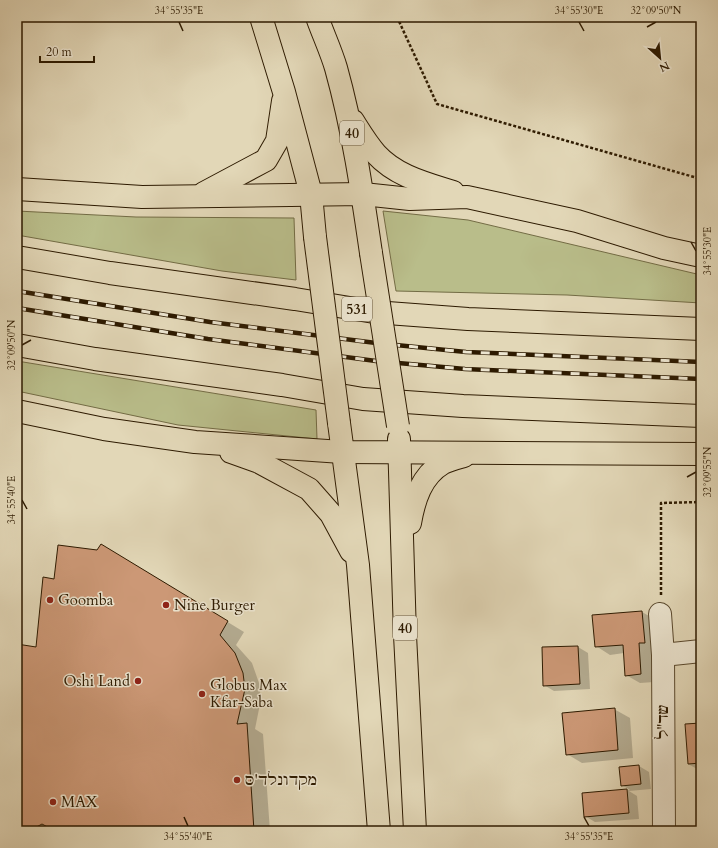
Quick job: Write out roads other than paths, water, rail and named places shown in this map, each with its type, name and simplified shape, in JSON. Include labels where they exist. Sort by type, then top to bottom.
[{"type":"highway","points":[[261,17],[284,92],[311,194],[315,238],[342,452],[358,565],[379,831]]},
{"type":"highway","name":"40","points":[[316,17],[336,66],[348,114],[363,194],[398,426],[405,635],[415,831]]},
{"type":"highway","points":[[199,196],[266,160],[277,141],[284,92]]},
{"type":"highway","points":[[348,114],[375,154],[393,169],[411,179],[467,197],[577,221],[664,248],[701,256]]},
{"type":"highway","points":[[17,189],[142,197],[363,194],[410,199],[467,197]]},
{"type":"highway","name":"531","points":[[17,257],[110,273],[295,299],[374,312],[468,319],[701,329]]},
{"type":"highway","points":[[17,345],[95,359],[282,385],[363,399],[477,407],[701,416]]},
{"type":"highway","points":[[17,411],[104,429],[195,442],[342,452],[470,454],[701,454]]},
{"type":"highway","points":[[195,442],[229,451],[259,462],[309,490],[331,514],[358,565]]},
{"type":"highway","points":[[405,635],[410,523],[415,497],[426,478],[443,463],[470,454]]},
{"type":"street","name":"שד\"ל","points":[[660,614],[662,655],[664,831]]},
{"type":"street","points":[[662,655],[701,651]]},
{"type":"railway","points":[[17,291],[210,322],[376,343],[466,352],[701,362]]},
{"type":"railway","points":[[17,308],[208,339],[376,361],[465,369],[701,379]]},
{"type":"place","name":"Goomba","points":[[50,600]]},
{"type":"place","name":"Nine Burger","points":[[166,605]]},
{"type":"place","name":"Oshi Land","points":[[138,681]]},
{"type":"place","name":"Globus Max Kfar-Saba","points":[[202,694]]},
{"type":"place","name":"מקדונלד'ס","points":[[237,780]]},
{"type":"place","name":"MAX","points":[[53,802]]}]
